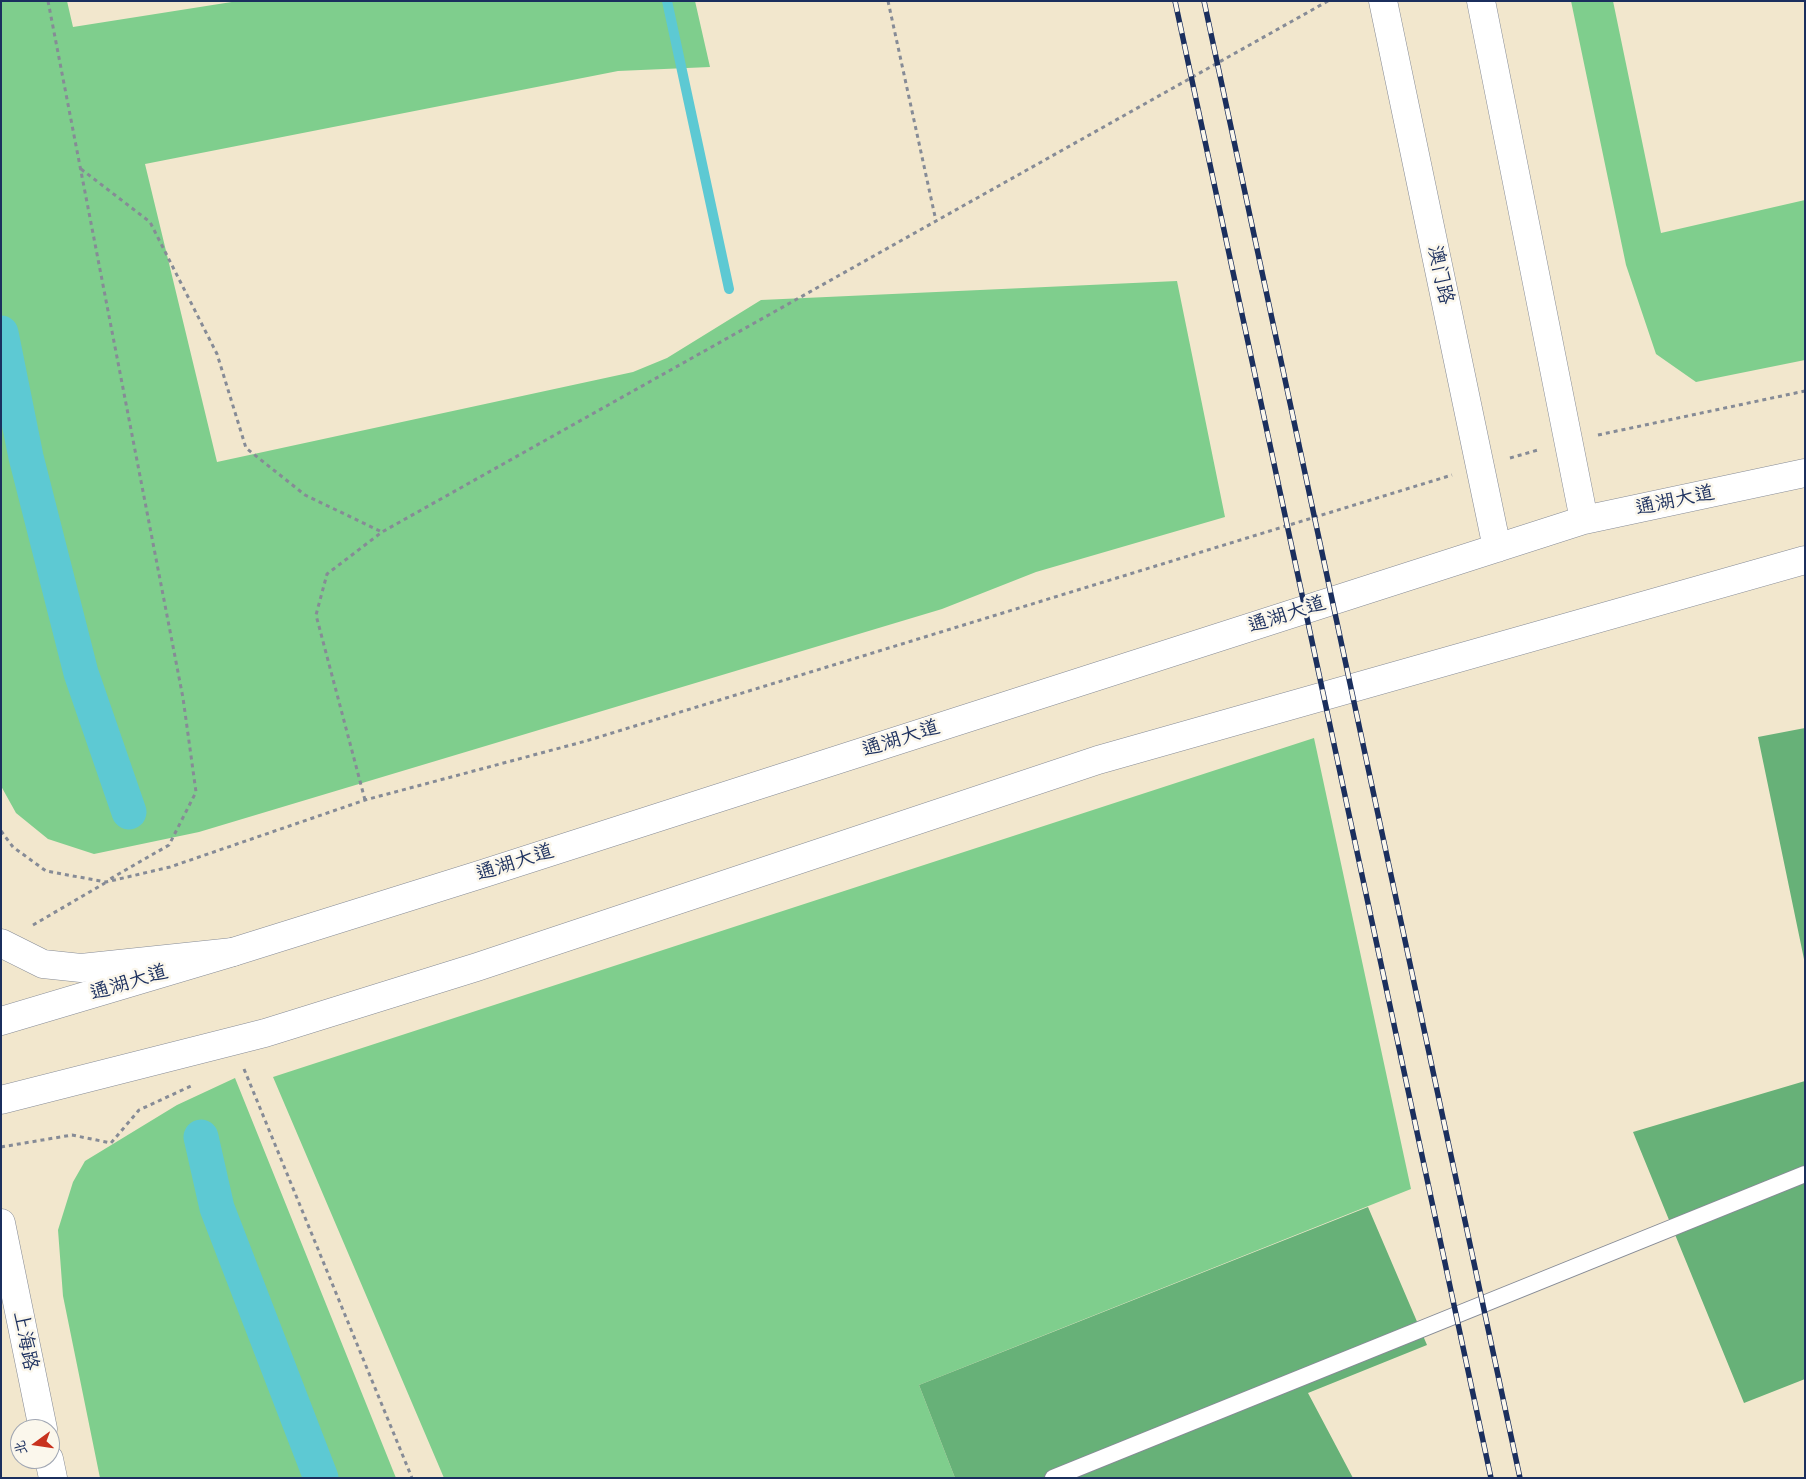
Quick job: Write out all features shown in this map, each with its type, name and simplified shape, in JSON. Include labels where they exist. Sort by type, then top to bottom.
[{"type":"street","name":"澳门路","points":[[1383,1],[1496,548]]},
{"type":"street","points":[[1481,1],[1584,520]]},
{"type":"street","name":"通湖大道","points":[[1,1021],[233,952],[1584,520],[1805,474]]},
{"type":"street","points":[[1,1100],[265,1034],[468,970],[1098,760],[1805,560]]},
{"type":"street","points":[[2,943],[43,964],[80,968],[233,952]]},
{"type":"street","name":"上海路","points":[[1,1223],[41,1419]]},
{"type":"lane","points":[[1053,1478],[1805,1174]]},
{"type":"path","points":[[2,943],[169,845],[196,792],[183,698],[48,1]]},
{"type":"path","points":[[888,1],[936,221]]},
{"type":"path","points":[[364,800],[316,615],[327,574],[382,532],[1328,1]]},
{"type":"path","points":[[80,169],[150,222],[217,354],[246,448],[305,495],[382,532]]},
{"type":"path","points":[[1,831],[13,847],[46,871],[106,882],[170,867],[364,800],[586,741],[1480,467],[1568,442],[1805,391]]},
{"type":"path","points":[[233,1041],[412,1478]]},
{"type":"green space","points":[[1,1],[67,1],[73,27],[238,1],[695,1],[710,67],[618,71],[145,164],[217,462],[633,372],[667,358],[761,300],[1177,281],[1225,517],[1036,572],[942,609],[199,832],[94,854],[48,839],[16,813],[1,786]]},
{"type":"green space","points":[[1571,1],[1613,1],[1661,233],[1805,200],[1805,360],[1696,382],[1656,354],[1626,265]]},
{"type":"green space","points":[[1805,728],[1805,964],[1758,737]]},
{"type":"green space","points":[[1314,738],[1411,1189],[919,1385],[955,1478],[444,1478],[273,1077]]},
{"type":"green space","points":[[235,1078],[396,1478],[100,1478],[63,1296],[58,1230],[73,1182],[85,1161],[177,1105]]},
{"type":"green space","points":[[1805,1081],[1805,1379],[1744,1403],[1633,1132]]},
{"type":"green space","points":[[1368,1207],[1427,1345],[1308,1393],[1353,1478],[955,1478],[919,1385]]},
{"type":"waterway","points":[[667,1],[729,289]]},
{"type":"waterway","points":[[1,333],[26,457],[81,673],[129,812]]},
{"type":"waterway","points":[[201,1137],[217,1208],[321,1478]]},
{"type":"railway","points":[[1175,1],[1491,1478]]},
{"type":"railway","points":[[1204,1],[1520,1478]]}]
